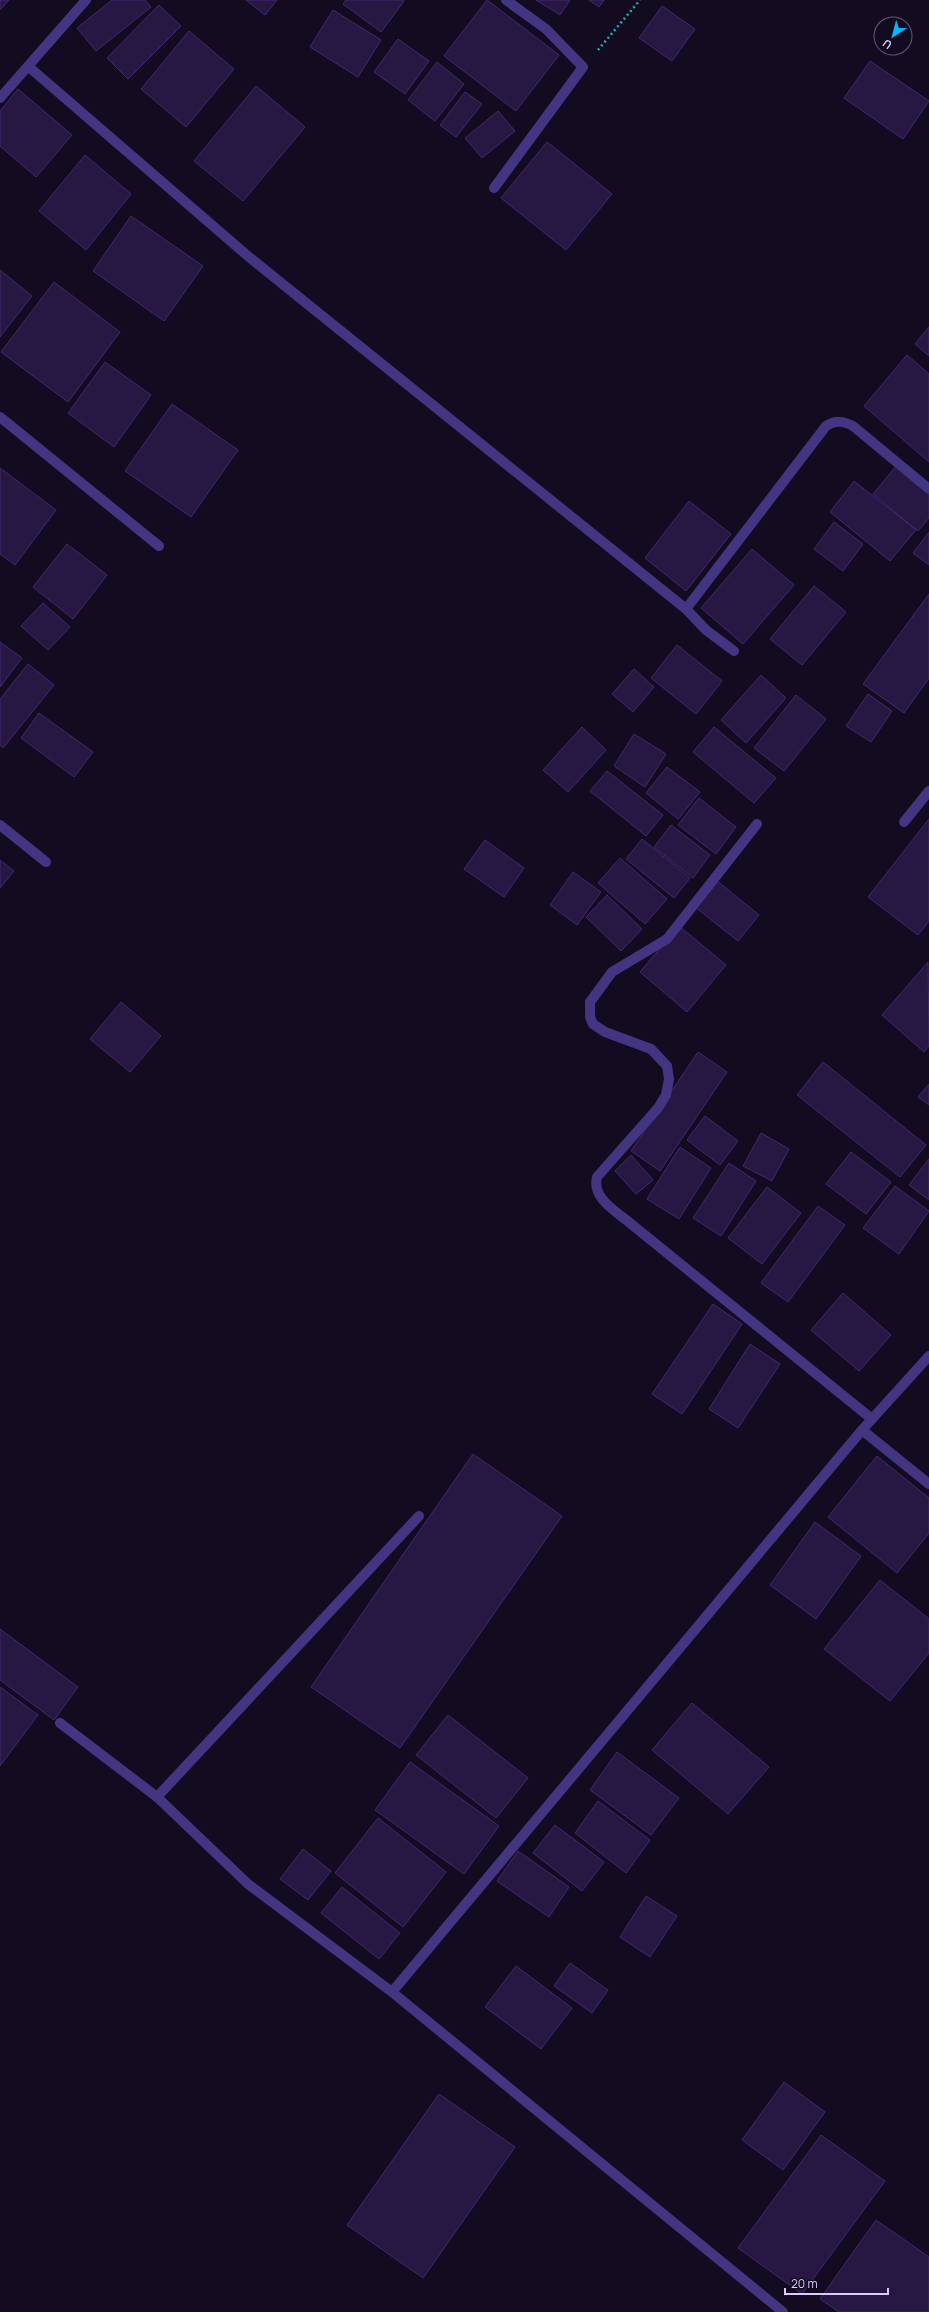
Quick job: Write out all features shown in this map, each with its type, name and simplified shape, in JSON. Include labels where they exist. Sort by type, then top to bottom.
[{"type":"street","points":[[0,98],[29,67],[86,0]]},
{"type":"street","points":[[494,188],[583,67],[546,29],[506,0]]},
{"type":"street","points":[[29,67],[249,257],[686,608],[706,630],[734,651]]},
{"type":"street","points":[[0,417],[159,546]]},
{"type":"street","points":[[686,608],[826,426],[833,422],[840,421],[853,426],[929,489]]},
{"type":"street","points":[[904,822],[929,791]]},
{"type":"street","points":[[757,824],[667,939],[612,972],[590,1002],[590,1017],[594,1024],[605,1032],[651,1049],[667,1066],[669,1080],[666,1095],[658,1108],[597,1176],[596,1187],[602,1199],[624,1220],[872,1419]]},
{"type":"street","points":[[0,825],[46,862]]},
{"type":"street","points":[[392,1992],[862,1430],[929,1356]]},
{"type":"street","points":[[862,1430],[929,1484]]},
{"type":"street","points":[[157,1797],[419,1516]]},
{"type":"street","points":[[60,1723],[157,1797],[248,1884],[392,1992],[784,2312]]},
{"type":"path","points":[[583,67],[640,0]]},
{"type":"building","points":[[0,0],[9,0],[0,10]]},
{"type":"building","points":[[112,0],[145,0],[151,7],[96,51],[77,28]]},
{"type":"building","points":[[246,0],[277,0],[265,15]]},
{"type":"building","points":[[346,0],[404,1],[381,32],[343,4]]},
{"type":"building","points":[[487,0],[559,55],[516,111],[444,56]]},
{"type":"building","points":[[536,0],[570,0],[560,15]]},
{"type":"building","points":[[589,0],[604,0],[599,7]]},
{"type":"building","points":[[159,5],[181,26],[128,79],[107,58]]},
{"type":"building","points":[[662,6],[695,29],[672,61],[639,38]]},
{"type":"building","points":[[333,10],[381,40],[358,77],[310,47]]},
{"type":"building","points":[[189,31],[234,69],[186,127],[141,89]]},
{"type":"building","points":[[398,39],[429,61],[405,94],[374,72]]},
{"type":"building","points":[[870,61],[929,101],[903,139],[844,98]]},
{"type":"building","points":[[437,62],[464,84],[435,121],[408,100]]},
{"type":"building","points":[[256,86],[305,127],[243,201],[194,161]]},
{"type":"building","points":[[18,89],[72,135],[36,177],[0,146],[0,111]]},
{"type":"building","points":[[465,92],[482,104],[456,137],[440,125]]},
{"type":"building","points":[[498,111],[515,131],[482,158],[465,138]]},
{"type":"building","points":[[547,142],[612,194],[566,250],[501,198]]},
{"type":"building","points":[[85,155],[131,194],[86,250],[39,211]]},
{"type":"building","points":[[131,216],[203,266],[164,321],[93,271]]},
{"type":"building","points":[[0,270],[32,296],[0,337]]},
{"type":"building","points":[[54,282],[120,332],[68,402],[1,352]]},
{"type":"building","points":[[929,327],[929,356],[915,344]]},
{"type":"building","points":[[907,355],[929,374],[929,462],[864,406]]},
{"type":"building","points":[[105,362],[151,395],[114,447],[68,413]]},
{"type":"building","points":[[172,404],[238,450],[191,517],[125,471]]},
{"type":"building","points":[[897,465],[929,492],[929,518],[918,531],[873,494]]},
{"type":"building","points":[[0,468],[56,510],[15,565],[0,554]]},
{"type":"building","points":[[854,481],[916,530],[890,561],[830,512]]},
{"type":"building","points":[[689,501],[731,534],[686,591],[645,558]]},
{"type":"building","points":[[834,522],[863,544],[843,571],[814,549]]},
{"type":"building","points":[[929,532],[929,565],[913,553]]},
{"type":"building","points":[[67,544],[107,575],[73,619],[33,587]]},
{"type":"building","points":[[752,549],[794,585],[743,644],[701,608]]},
{"type":"building","points":[[814,586],[846,612],[802,665],[770,639]]},
{"type":"building","points":[[929,594],[929,678],[904,713],[863,684]]},
{"type":"building","points":[[43,603],[70,627],[48,650],[21,626]]},
{"type":"building","points":[[0,642],[22,658],[0,687]]},
{"type":"building","points":[[677,645],[722,681],[696,714],[651,678]]},
{"type":"building","points":[[28,664],[54,685],[3,748],[0,745],[0,699]]},
{"type":"building","points":[[634,669],[654,687],[633,712],[612,694]]},
{"type":"building","points":[[761,675],[786,698],[746,743],[721,720]]},
{"type":"building","points":[[868,694],[892,711],[871,742],[846,726]]},
{"type":"building","points":[[796,695],[826,719],[784,771],[754,748]]},
{"type":"building","points":[[39,713],[93,752],[74,777],[21,738]]},
{"type":"building","points":[[582,727],[606,750],[568,792],[543,770]]},
{"type":"building","points":[[714,727],[776,778],[754,803],[693,752]]},
{"type":"building","points":[[634,734],[666,754],[645,787],[614,766]]},
{"type":"building","points":[[667,767],[700,792],[678,819],[646,793]]},
{"type":"building","points":[[607,771],[663,815],[646,836],[590,791]]},
{"type":"building","points":[[699,798],[736,827],[716,854],[678,825]]},
{"type":"building","points":[[929,819],[929,921],[918,935],[868,897]]},
{"type":"building","points":[[671,825],[710,855],[693,878],[654,847]]},
{"type":"building","points":[[642,839],[690,878],[674,898],[626,859]]},
{"type":"building","points":[[485,840],[524,868],[504,897],[464,869]]},
{"type":"building","points":[[620,858],[667,899],[645,924],[598,883]]},
{"type":"building","points":[[0,860],[14,871],[0,888]]},
{"type":"building","points":[[573,872],[601,892],[577,925],[550,905]]},
{"type":"building","points":[[711,876],[759,915],[738,941],[690,903]]},
{"type":"building","points":[[607,895],[642,929],[621,951],[586,917]]},
{"type":"building","points":[[679,926],[726,965],[687,1012],[640,972]]},
{"type":"building","points":[[928,962],[929,1046],[924,1052],[882,1015]]},
{"type":"building","points":[[121,1002],[161,1036],[130,1072],[90,1039]]},
{"type":"building","points":[[698,1052],[727,1072],[660,1171],[631,1151]]},
{"type":"building","points":[[823,1062],[926,1145],[900,1177],[797,1095]]},
{"type":"building","points":[[929,1084],[929,1105],[918,1097]]},
{"type":"building","points":[[705,1116],[738,1141],[720,1165],[687,1140]]},
{"type":"building","points":[[761,1133],[789,1149],[772,1181],[743,1166]]},
{"type":"building","points":[[680,1147],[711,1168],[679,1219],[647,1199]]},
{"type":"building","points":[[851,1152],[891,1182],[866,1214],[826,1184]]},
{"type":"building","points":[[631,1155],[653,1180],[636,1194],[615,1171]]},
{"type":"building","points":[[929,1159],[929,1200],[909,1185]]},
{"type":"building","points":[[729,1163],[756,1181],[721,1236],[693,1218]]},
{"type":"building","points":[[895,1186],[929,1211],[899,1254],[863,1228]]},
{"type":"building","points":[[767,1187],[801,1213],[762,1264],[728,1238]]},
{"type":"building","points":[[818,1206],[845,1225],[788,1302],[761,1283]]},
{"type":"building","points":[[843,1293],[891,1335],[859,1371],[811,1330]]},
{"type":"building","points":[[713,1304],[742,1324],[682,1414],[652,1394]]},
{"type":"building","points":[[750,1344],[780,1364],[738,1428],[709,1409]]},
{"type":"building","points":[[473,1454],[562,1516],[400,1748],[311,1687]]},
{"type":"building","points":[[877,1456],[929,1498],[929,1533],[897,1573],[828,1517]]},
{"type":"building","points":[[815,1522],[861,1556],[816,1619],[770,1585]]},
{"type":"building","points":[[880,1580],[929,1619],[929,1653],[890,1701],[824,1649]]},
{"type":"building","points":[[0,1629],[78,1687],[54,1720],[0,1680]]},
{"type":"building","points":[[0,1687],[38,1715],[0,1766]]},
{"type":"building","points":[[692,1703],[769,1767],[728,1814],[652,1750]]},
{"type":"building","points":[[448,1715],[528,1778],[496,1818],[416,1755]]},
{"type":"building","points":[[617,1752],[679,1798],[651,1835],[590,1790]]},
{"type":"building","points":[[410,1762],[499,1826],[464,1874],[375,1810]]},
{"type":"building","points":[[598,1801],[650,1840],[626,1873],[575,1833]]},
{"type":"building","points":[[378,1818],[446,1872],[403,1927],[335,1873]]},
{"type":"building","points":[[555,1825],[604,1862],[582,1891],[533,1853]]},
{"type":"building","points":[[303,1849],[331,1871],[308,1900],[280,1879]]},
{"type":"building","points":[[518,1851],[569,1887],[549,1917],[497,1881]]},
{"type":"building","points":[[342,1887],[400,1933],[379,1959],[321,1913]]},
{"type":"building","points":[[646,1896],[677,1916],[650,1957],[620,1937]]},
{"type":"building","points":[[570,1963],[608,1990],[592,2013],[554,1986]]},
{"type":"building","points":[[516,1966],[572,2008],[541,2049],[485,2007]]},
{"type":"building","points":[[784,2082],[825,2112],[783,2170],[742,2140]]},
{"type":"building","points":[[439,2094],[515,2147],[423,2278],[347,2225]]},
{"type":"building","points":[[821,2135],[885,2181],[802,2294],[738,2248]]},
{"type":"building","points":[[876,2220],[929,2257],[929,2312],[839,2312],[820,2299]]}]
